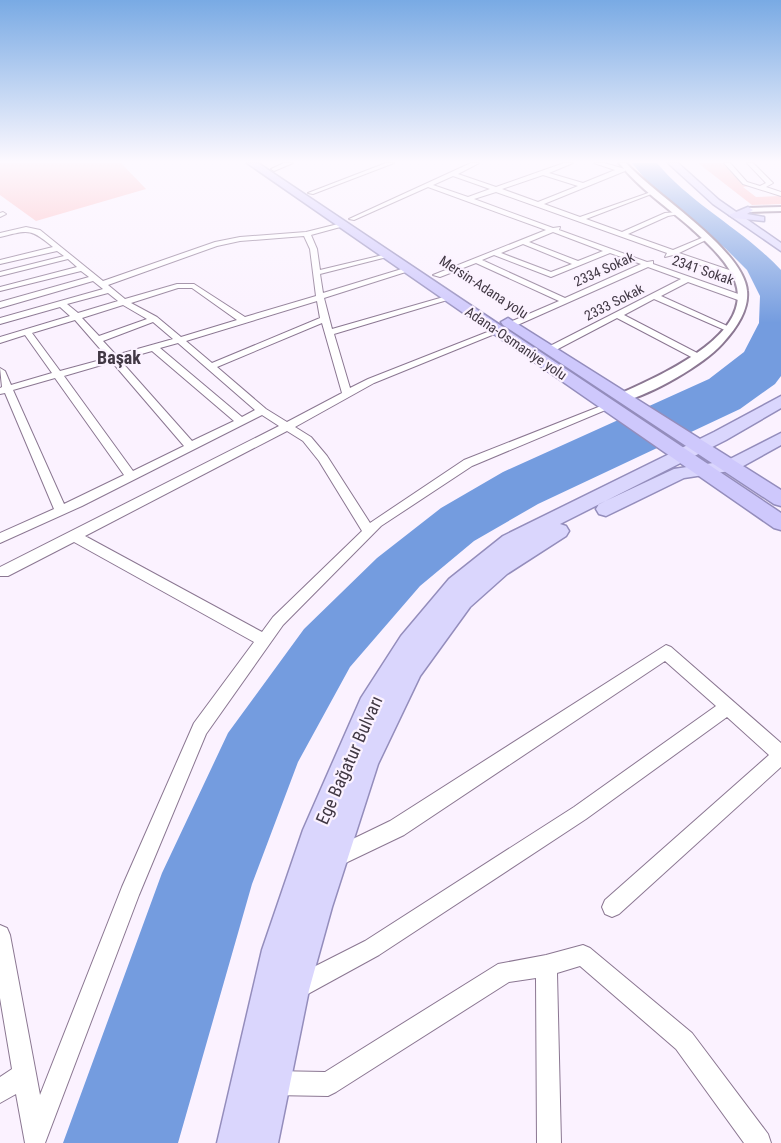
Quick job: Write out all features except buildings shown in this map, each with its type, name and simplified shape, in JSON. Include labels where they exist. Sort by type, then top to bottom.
[{"type":"highway","name":"Adana-Osmaniye yolu","points":[[338,216],[387,256],[498,331],[610,406],[689,452]]},
{"type":"highway","name":"Mersin-Adana yolu","points":[[340,216],[553,348],[624,397]]},
{"type":"highway","points":[[740,216],[763,221]]},
{"type":"highway","name":"Adana-Osmaniye yolu","points":[[624,397],[689,452],[781,523]]},
{"type":"highway","points":[[730,466],[781,499]]},
{"type":"main road","points":[[736,216],[781,248]]},
{"type":"main road","points":[[757,216],[763,221]]},
{"type":"main road","name":"Ege Bağatur Bulvarı","points":[[236,1143],[278,950],[317,830],[370,706],[409,644],[457,585],[510,541],[689,452],[781,401]]},
{"type":"main road","name":"Ege Bağatur Bulvarı","points":[[689,452],[730,466],[781,438]]},
{"type":"main road","name":"Ege Bağatur Bulvarı","points":[[259,1143],[291,990],[333,859],[371,750],[412,669],[462,601],[500,568],[549,537],[680,473],[689,452]]},
{"type":"street","points":[[0,305],[98,281],[215,244],[240,239],[306,234],[359,216]]},
{"type":"street","name":"2341 Sokak","points":[[517,216],[741,298]]},
{"type":"street","points":[[571,216],[735,274]]},
{"type":"street","points":[[572,223],[589,216]]},
{"type":"street","points":[[621,235],[662,216]]},
{"type":"street","points":[[624,397],[711,351],[730,329],[740,309],[742,289],[728,262],[706,238],[681,216]]},
{"type":"street","points":[[763,221],[777,216]]},
{"type":"street","points":[[437,275],[563,226]]},
{"type":"street","points":[[0,235],[34,230],[125,303],[154,319],[212,366],[262,411],[307,439],[323,459],[369,532]]},
{"type":"street","points":[[306,234],[310,237],[314,249],[319,298],[347,394]]},
{"type":"street","name":"2334 Sokak","points":[[513,324],[706,238]]},
{"type":"street","points":[[572,244],[583,240]]},
{"type":"street","points":[[524,242],[579,264]]},
{"type":"street","points":[[0,256],[56,246]]},
{"type":"street","points":[[0,262],[56,246]]},
{"type":"street","points":[[550,252],[561,248]]},
{"type":"street","points":[[495,253],[551,275],[611,250]]},
{"type":"street","points":[[316,273],[387,256]]},
{"type":"street","points":[[0,274],[69,257]]},
{"type":"street","points":[[476,260],[566,301]]},
{"type":"street","points":[[0,289],[82,268]]},
{"type":"street","points":[[4,390],[245,321],[408,270]]},
{"type":"street","name":"2333 Sokak","points":[[553,348],[687,279]]},
{"type":"street","points":[[0,340],[177,286],[194,286],[245,321]]},
{"type":"street","points":[[0,321],[110,290]]},
{"type":"street","points":[[654,296],[730,329]]},
{"type":"street","points":[[329,333],[450,298]]},
{"type":"street","points":[[62,304],[77,317],[190,446]]},
{"type":"street","points":[[617,315],[700,358]]},
{"type":"street","points":[[96,340],[154,319]]},
{"type":"street","points":[[212,366],[325,319]]},
{"type":"street","points":[[1,569],[74,536],[287,427],[371,381],[498,331]]},
{"type":"street","points":[[27,332],[131,476]]},
{"type":"street","points":[[153,346],[240,421]]},
{"type":"street","points":[[0,370],[4,390],[61,510]]},
{"type":"street","points":[[35,1141],[129,894],[200,729],[278,621],[377,523],[468,463],[610,406]]},
{"type":"street","points":[[0,538],[262,411]]},
{"type":"street","points":[[74,536],[264,640]]},
{"type":"street","points":[[302,874],[397,828],[666,652],[781,755],[612,907]]},
{"type":"street","points":[[291,990],[372,948],[580,813],[728,707]]},
{"type":"street","points":[[1,946],[35,1141]]},
{"type":"street","points":[[272,1083],[328,1084],[506,972],[546,966],[583,955],[684,1041],[759,1143]]},
{"type":"street","points":[[546,966],[549,1143]]},
{"type":"street","points":[[0,1091],[24,1074]]},
{"type":"shaded area","points":[[30,216],[52,216],[36,221]]},
{"type":"water","points":[[687,216],[717,216],[751,242],[781,270],[781,376],[775,384],[740,409],[538,504],[474,541],[420,586],[350,667],[298,762],[252,884],[178,1143],[63,1143],[162,873],[228,733],[304,629],[377,558],[441,508],[503,472],[709,379],[744,352],[759,323],[760,296],[747,270]]},
{"type":"district","name":"Başak","points":[[119,357]]}]
